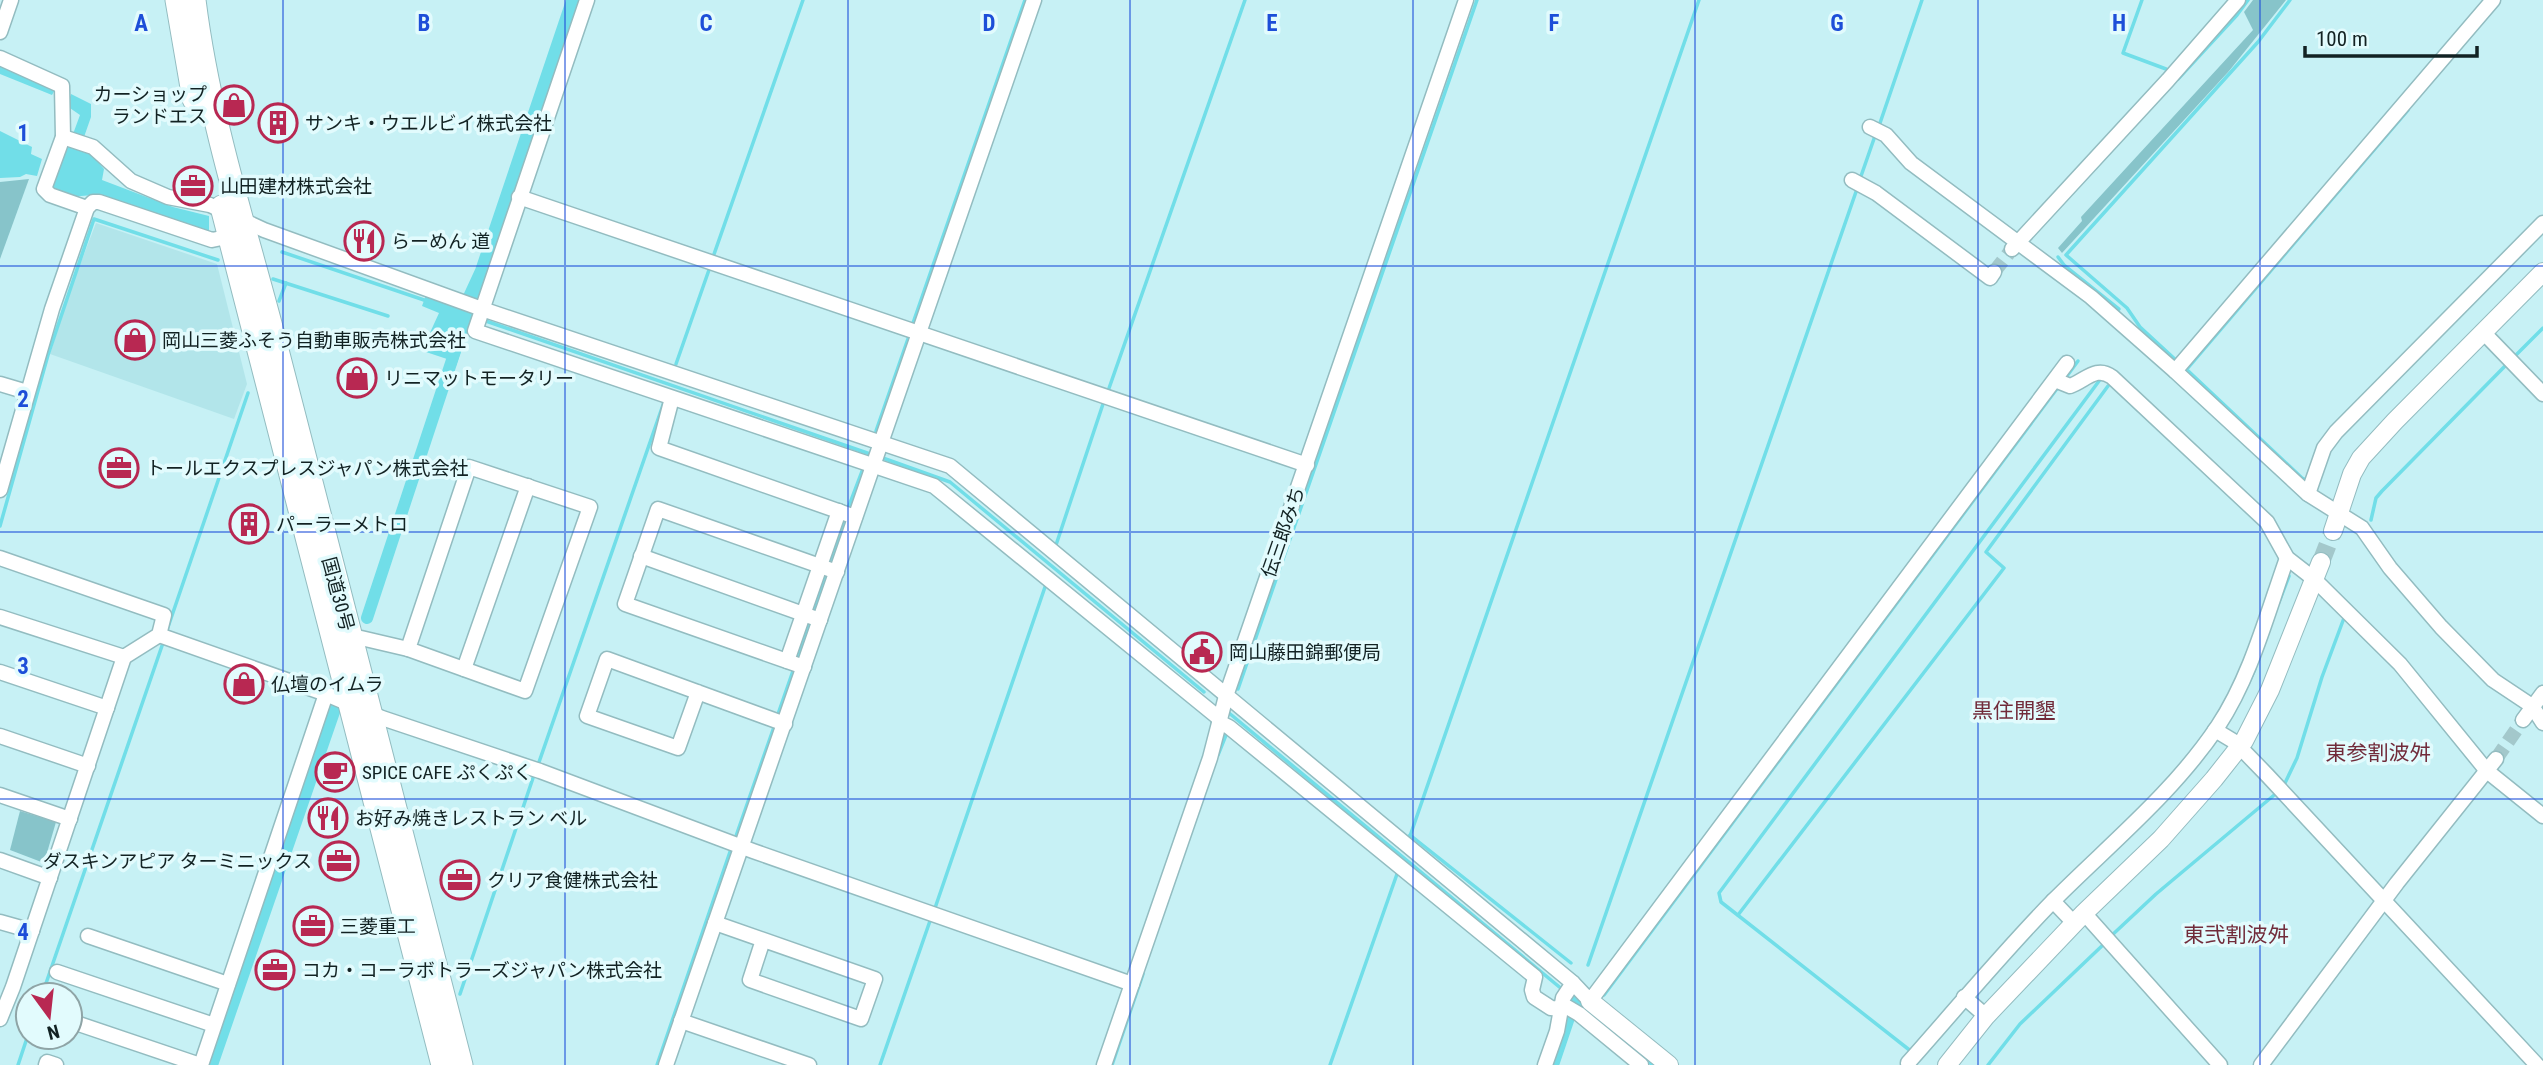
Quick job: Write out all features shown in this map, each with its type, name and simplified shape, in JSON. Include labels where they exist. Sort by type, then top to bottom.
[{"type":"highway","name":"国道30号","points":[[177,0],[194,101],[235,225]]},
{"type":"highway","name":"国道30号","points":[[194,0],[209,95],[235,225],[342,642],[371,713],[461,1065]]},
{"type":"highway","name":"国道30号","points":[[342,642],[348,704],[443,1065]]},
{"type":"street","points":[[0,32],[11,0]]},
{"type":"street","points":[[587,0],[475,331],[672,398],[873,458],[950,466],[1226,696],[1535,977],[1532,990],[1534,997],[1550,1008],[1568,1000],[1590,1001],[1668,1065]]},
{"type":"street","points":[[666,1065],[715,923],[737,843],[779,722],[795,664],[847,514],[873,458],[913,332],[1034,0]]},
{"type":"street","name":"伝三郎みち","points":[[1104,1065],[1210,758],[1225,724],[1226,696],[1466,0]]},
{"type":"street","points":[[2015,245],[2238,0]]},
{"type":"street","points":[[2179,367],[2493,0]]},
{"type":"street","points":[[1,58],[62,86],[67,138],[54,160],[45,192],[87,208]]},
{"type":"street","points":[[1870,127],[1886,135],[1911,163],[2015,245],[2091,298],[2179,367],[2310,487],[2362,528],[2398,578],[2441,627],[2493,680],[2532,706],[2543,723]]},
{"type":"street","points":[[67,138],[99,151],[131,181],[168,197],[210,205],[235,225],[264,230],[482,311],[873,458],[934,486],[1225,724],[1394,849],[1641,1065]]},
{"type":"street","points":[[1852,180],[1876,193],[1990,278],[1994,272]]},
{"type":"street","points":[[520,197],[1307,466]]},
{"type":"street","points":[[0,490],[5,453],[87,208],[93,202],[99,202],[212,240],[235,225]]},
{"type":"street","points":[[2310,487],[2325,448],[2336,432],[2543,223]]},
{"type":"street","points":[[2333,531],[2361,458],[2543,272]]},
{"type":"street","points":[[496,336],[498,317]]},
{"type":"street","points":[[2484,333],[2543,394]]},
{"type":"street","points":[[1590,1001],[2059,383],[2067,363]]},
{"type":"street","points":[[2059,383],[2074,384],[2099,372],[2106,372],[2112,377],[2267,522],[2287,558],[2314,579],[2400,664],[2487,771],[2543,816]]},
{"type":"street","points":[[0,384],[27,391]]},
{"type":"street","points":[[672,398],[659,448],[847,514]]},
{"type":"street","points":[[342,642],[369,640],[408,649],[525,691],[590,507],[469,467],[408,649]]},
{"type":"street","points":[[464,669],[528,486]]},
{"type":"street","points":[[795,664],[625,604],[641,556],[658,509],[828,569]]},
{"type":"street","points":[[641,556],[812,616]]},
{"type":"street","points":[[0,558],[164,615],[163,636]]},
{"type":"street","points":[[1913,1057],[2219,732],[2246,674],[2287,558]]},
{"type":"street","points":[[1947,1065],[1986,1016],[2079,918],[2161,839],[2239,747],[2270,690],[2321,562]]},
{"type":"street","points":[[0,617],[124,657]]},
{"type":"street","points":[[0,1019],[6,985],[32,931],[124,657],[163,636],[326,694],[371,713],[1132,984]]},
{"type":"street","points":[[698,692],[678,748],[587,716],[607,659],[698,692],[779,722]]},
{"type":"street","points":[[0,677],[0,672],[107,708]]},
{"type":"street","points":[[2523,720],[2543,693]]},
{"type":"street","points":[[84,1026],[200,1065],[326,694]]},
{"type":"street","points":[[2219,732],[2239,747],[2281,790],[2385,904],[2536,1061]]},
{"type":"street","points":[[0,736],[88,766]]},
{"type":"street","points":[[2261,1065],[2496,759]]},
{"type":"street","points":[[0,795],[70,818]]},
{"type":"street","points":[[0,860],[50,878]]},
{"type":"street","points":[[2056,904],[2109,940],[2220,1065]]},
{"type":"street","points":[[0,922],[32,931]]},
{"type":"street","points":[[715,923],[875,979],[861,1019],[750,980],[763,940]]},
{"type":"street","points":[[88,936],[228,984]]},
{"type":"street","points":[[57,972],[214,1025]]},
{"type":"street","points":[[1967,999],[1986,1016]]},
{"type":"street","points":[[1545,1065],[1568,1000]]},
{"type":"street","points":[[681,1021],[809,1065]]},
{"type":"street","points":[[46,1065],[47,1062],[56,1065]]},
{"type":"shaded area","points":[[2253,0],[2286,0],[2229,71],[2062,253],[2058,248],[2082,221],[2081,217],[2253,30],[2244,12]]},
{"type":"shaded area","points":[[0,61],[56,88],[52,95],[0,74]]},
{"type":"shaded area","points":[[71,94],[91,104],[91,117],[84,137],[73,134],[80,115],[67,106]]},
{"type":"shaded area","points":[[0,131],[32,147],[31,154],[42,159],[37,176],[26,174],[0,178]]},
{"type":"shaded area","points":[[71,144],[92,155],[104,169],[102,180],[173,207],[209,216],[209,233],[94,195],[68,197],[51,188],[58,153]]},
{"type":"shaded area","points":[[29,179],[0,259],[0,182]]},
{"type":"shaded area","points":[[96,223],[217,264],[247,384],[234,419],[50,354]]},
{"type":"shaded area","points":[[426,295],[452,302],[453,306],[474,313],[456,366],[449,364],[450,360],[426,352],[423,348],[439,313],[422,306]]},
{"type":"shaded area","points":[[20,811],[56,822],[44,863],[10,850]]},
{"type":"waterway","points":[[473,299],[485,273],[577,0]]},
{"type":"waterway","points":[[712,260],[803,0]]},
{"type":"waterway","points":[[912,326],[1025,0]]},
{"type":"waterway","points":[[1107,394],[1245,0]]},
{"type":"waterway","points":[[1238,689],[1477,0]]},
{"type":"waterway","points":[[1409,839],[1699,0]]},
{"type":"waterway","points":[[1879,126],[1922,0]]},
{"type":"waterway","points":[[2142,0],[2123,53],[2166,69]]},
{"type":"waterway","points":[[2178,79],[2248,0]]},
{"type":"waterway","points":[[2178,362],[2140,327],[2127,308],[2066,255],[2258,42],[2290,0]]},
{"type":"waterway","points":[[2186,370],[2408,110]]},
{"type":"waterway","points":[[1860,179],[1876,133]]},
{"type":"waterway","points":[[1588,965],[1858,186]]},
{"type":"waterway","points":[[0,526],[48,355],[94,219],[218,260]]},
{"type":"waterway","points":[[282,252],[427,301]]},
{"type":"waterway","points":[[2058,257],[2064,265],[2119,309],[2117,311]]},
{"type":"waterway","points":[[676,364],[710,267]]},
{"type":"waterway","points":[[273,279],[388,316]]},
{"type":"waterway","points":[[279,301],[286,283]]},
{"type":"waterway","points":[[467,294],[479,285]]},
{"type":"waterway","points":[[483,320],[873,455]]},
{"type":"waterway","points":[[2513,358],[2543,328]]},
{"type":"waterway","points":[[876,431],[910,333]]},
{"type":"waterway","points":[[367,618],[455,351]]},
{"type":"waterway","points":[[2064,380],[2078,361]]},
{"type":"waterway","points":[[2371,520],[2376,498],[2382,491],[2508,363]]},
{"type":"waterway","points":[[2184,367],[2302,478],[2310,482]]},
{"type":"waterway","points":[[1912,1052],[1721,902],[1719,893],[2102,377]]},
{"type":"waterway","points":[[1604,995],[2059,386]]},
{"type":"waterway","points":[[1738,915],[2004,568],[1986,552],[2108,386]]},
{"type":"waterway","points":[[166,633],[248,393]]},
{"type":"waterway","points":[[1056,545],[1104,401]]},
{"type":"waterway","points":[[538,765],[664,402]]},
{"type":"waterway","points":[[880,457],[950,482],[1204,692]]},
{"type":"waterway","points":[[847,511],[864,466]]},
{"type":"waterway","points":[[829,564],[845,518]]},
{"type":"waterway","points":[[812,614],[827,571]]},
{"type":"waterway","points":[[2279,602],[2289,576]]},
{"type":"waterway","points":[[934,911],[1045,587]]},
{"type":"waterway","points":[[2284,785],[2297,758],[2344,618]]},
{"type":"waterway","points":[[797,660],[810,621]]},
{"type":"waterway","points":[[47,981],[164,640]]},
{"type":"waterway","points":[[777,717],[794,668]]},
{"type":"waterway","points":[[2248,684],[2255,669]]},
{"type":"waterway","points":[[212,1065],[335,709]]},
{"type":"waterway","points":[[1229,713],[1563,990]]},
{"type":"waterway","points":[[735,839],[775,724]]},
{"type":"waterway","points":[[1218,755],[1228,730]]},
{"type":"waterway","points":[[460,994],[533,778]]},
{"type":"waterway","points":[[2110,937],[2156,894],[2279,791]]},
{"type":"waterway","points":[[1410,835],[1571,963]]},
{"type":"waterway","points":[[657,1065],[732,846]]},
{"type":"waterway","points":[[1330,1065],[1397,874]]},
{"type":"waterway","points":[[880,1065],[931,918]]},
{"type":"waterway","points":[[1988,1065],[2020,1024],[2105,943]]},
{"type":"waterway","points":[[1112,1065],[1143,974]]},
{"type":"waterway","points":[[1569,995],[1653,1065]]},
{"type":"waterway","points":[[1553,1065],[1575,1000]]},
{"type":"waterway","points":[[18,1065],[23,1051]]},
{"type":"tunnel","points":[[1994,272],[2012,249]]},
{"type":"tunnel","points":[[2321,562],[2333,531]]},
{"type":"tunnel","points":[[2496,759],[2523,720]]},
{"type":"place","name":"カーショップ ランドエス","points":[[234,105]]},
{"type":"place","name":"サンキ・ウエルビイ株式会社","points":[[278,123]]},
{"type":"place","name":"山田建材株式会社","points":[[193,186]]},
{"type":"place","name":"らーめん 道","points":[[364,241]]},
{"type":"place","name":"岡山三菱ふそう自動車販売株式会社","points":[[135,340]]},
{"type":"place","name":"リニマットモータリー","points":[[357,378]]},
{"type":"place","name":"トールエクスプレスジャパン株式会社","points":[[119,468]]},
{"type":"place","name":"パーラーメトロ","points":[[249,524]]},
{"type":"place","name":"岡山藤田錦郵便局","points":[[1202,652]]},
{"type":"place","name":"仏壇のイムラ","points":[[244,684]]},
{"type":"place","name":"SPICE CAFE ぷくぷく","points":[[335,772]]},
{"type":"place","name":"お好み焼きレストラン ベル","points":[[328,818]]},
{"type":"place","name":"ダスキンアピア ターミニックス","points":[[339,861]]},
{"type":"place","name":"クリア食健株式会社","points":[[460,880]]},
{"type":"place","name":"三菱重工","points":[[313,926]]},
{"type":"place","name":"コカ・コーラボトラーズジャパン株式会社","points":[[275,970]]},
{"type":"district","name":"黒住開墾","points":[[2014,711]]},
{"type":"district","name":"東参割波舛","points":[[2378,753]]},
{"type":"district","name":"東弐割波舛","points":[[2236,935]]}]
